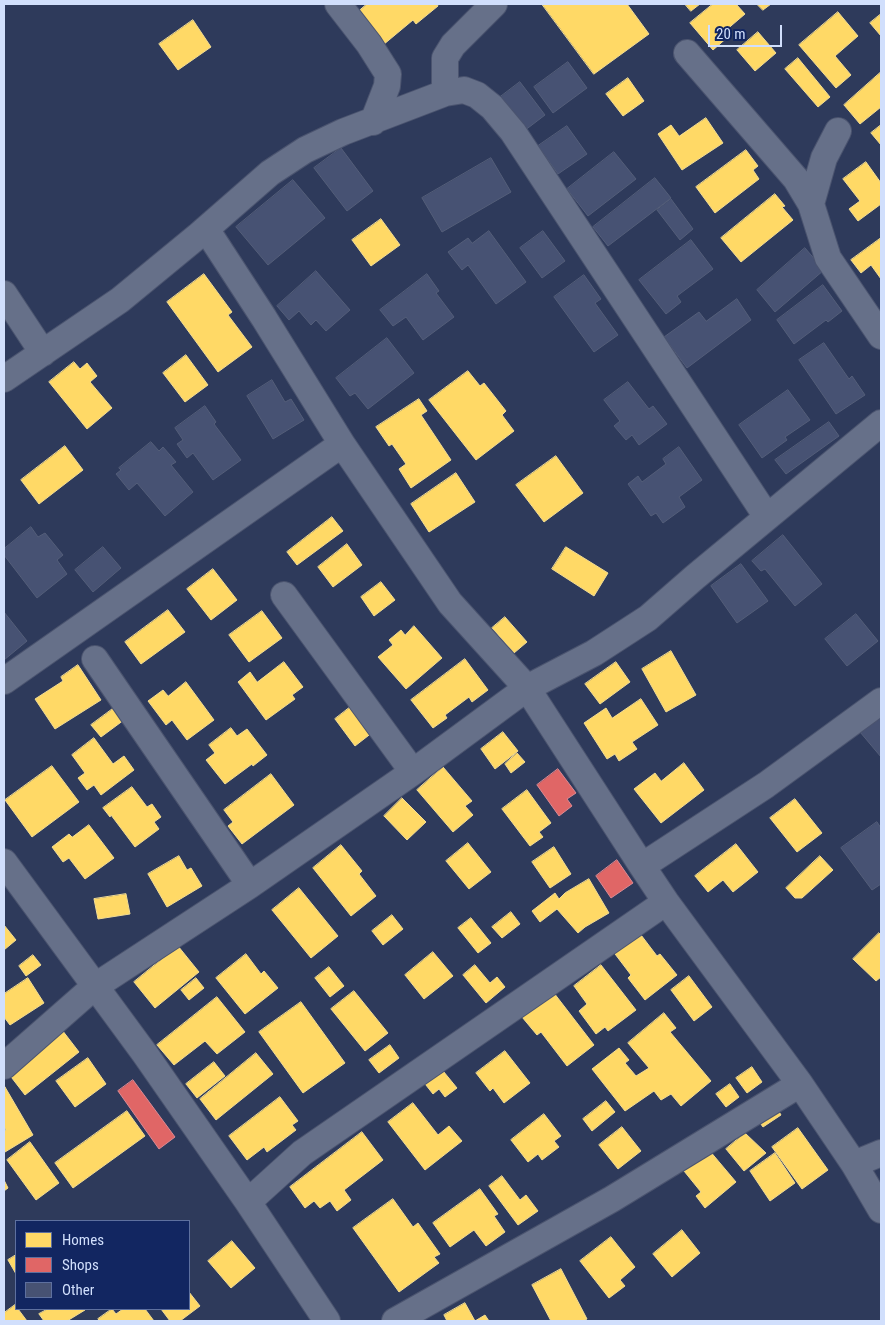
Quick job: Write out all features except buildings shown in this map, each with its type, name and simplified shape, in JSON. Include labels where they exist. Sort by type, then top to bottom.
[{"type":"street","points":[[338,4],[369,44],[388,74],[387,86],[373,122]]},
{"type":"street","points":[[445,93],[445,58],[453,45],[494,4]]},
{"type":"street","points":[[687,53],[796,179],[812,204],[828,258],[881,336]]},
{"type":"street","points":[[4,379],[120,300],[270,173],[305,150],[343,132],[445,93],[464,90],[478,95],[492,107],[513,132],[766,517]]},
{"type":"street","points":[[812,204],[824,158],[838,132]]},
{"type":"street","points":[[206,229],[342,444],[450,603],[527,688],[666,902],[800,1084],[854,1164],[881,1210]]},
{"type":"street","points":[[4,294],[43,353]]},
{"type":"street","points":[[4,1066],[94,986],[250,885],[412,772],[527,688],[594,653],[648,618],[766,517],[881,423]]},
{"type":"street","points":[[4,681],[342,444]]},
{"type":"street","points":[[284,595],[412,772]]},
{"type":"street","points":[[95,659],[250,885]]},
{"type":"street","points":[[642,866],[766,785],[881,701]]},
{"type":"street","points":[[4,862],[144,1054],[248,1202],[327,1321]]},
{"type":"street","points":[[248,1202],[302,1154],[666,902]]},
{"type":"street","points":[[395,1321],[612,1199],[800,1084]]},
{"type":"street","points":[[854,1164],[881,1153]]}]
